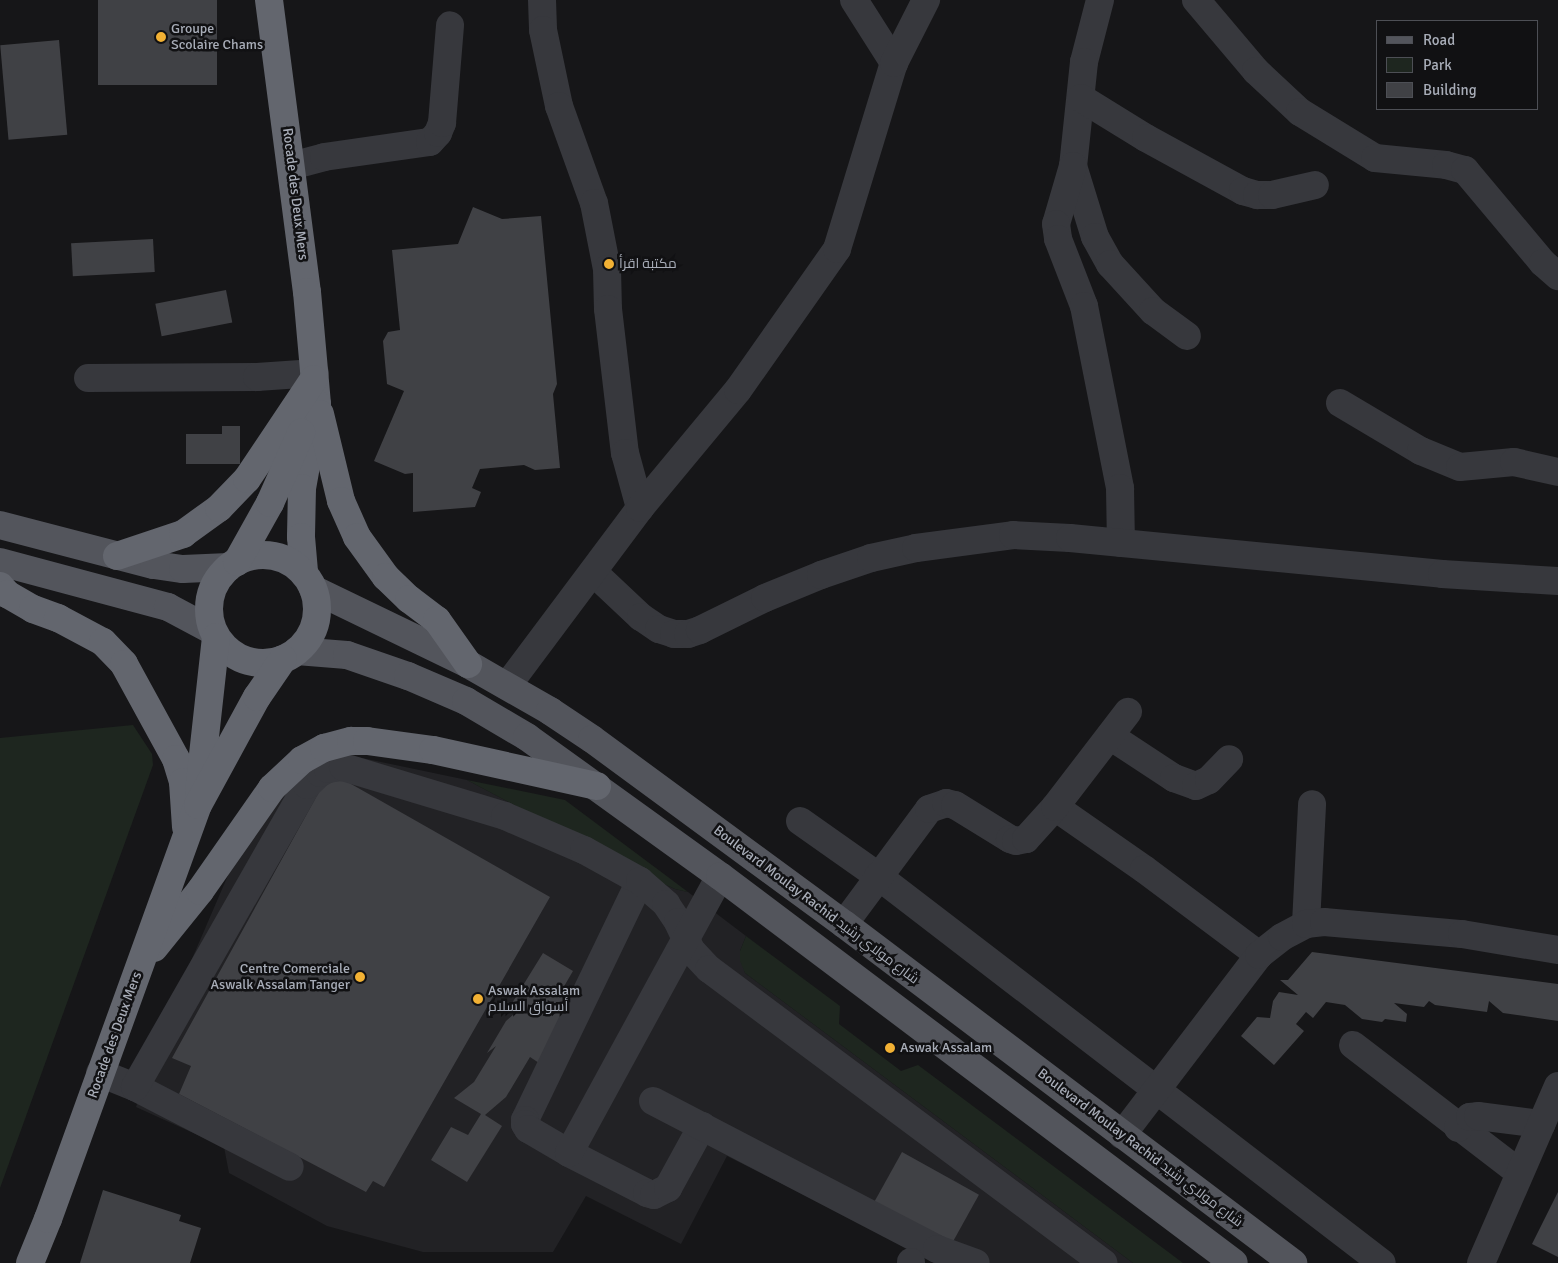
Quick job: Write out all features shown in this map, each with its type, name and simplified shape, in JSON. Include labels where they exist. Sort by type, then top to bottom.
[{"type":"highway","name":"Rocade des Deux Mers","points":[[30,1263],[48,1219],[198,805],[257,697],[290,655],[309,638],[315,622],[317,605],[308,581],[300,537],[302,488],[315,386],[291,166],[270,0]]},
{"type":"highway","name":"Rocade des Deux Mers","points":[[198,805],[215,634],[209,607],[213,589],[233,564],[261,520],[299,440],[315,386]]},
{"type":"highway","points":[[117,556],[183,534],[219,508],[247,479],[315,386]]},
{"type":"highway","points":[[315,386],[341,501],[358,537],[386,577],[409,600],[438,620],[468,664]]},
{"type":"highway","points":[[233,564],[254,556],[272,556],[290,562],[308,581]]},
{"type":"highway","points":[[0,586],[7,594],[33,609],[58,618],[102,642],[124,664],[176,758],[183,782],[187,835]]},
{"type":"highway","points":[[215,634],[233,654],[249,661],[266,663],[290,655]]},
{"type":"highway","points":[[142,962],[200,891],[272,788],[302,760],[324,748],[351,741],[433,750],[597,786]]},
{"type":"main road","points":[[0,525],[117,556],[183,570],[233,564]]},
{"type":"main road","points":[[0,562],[168,607],[215,634]]},
{"type":"main road","name":"Boulevard Moulay Rachid شارع مولاي رشيد","points":[[308,581],[468,664],[592,739],[844,924],[1293,1263]]},
{"type":"main road","points":[[290,655],[347,655],[408,676],[466,701],[528,737],[720,876],[1215,1254],[1234,1263]]},
{"type":"street","points":[[542,0],[543,30],[560,106],[594,202],[607,269],[608,309],[625,453],[640,508]]},
{"type":"street","points":[[854,0],[894,63]]},
{"type":"street","points":[[507,686],[640,508],[738,390],[837,249],[894,63],[926,0]]},
{"type":"street","points":[[1100,0],[1084,62],[1073,166],[1058,216],[1058,239],[1084,306],[1120,488],[1122,543]]},
{"type":"street","points":[[1196,0],[1256,72],[1300,112],[1375,158],[1446,165],[1465,170],[1543,263],[1558,276]]},
{"type":"street","points":[[291,166],[324,157],[430,142],[438,133],[442,123],[450,25]]},
{"type":"street","points":[[1081,98],[1146,138],[1243,191],[1272,195],[1315,185]]},
{"type":"street","points":[[1073,166],[1095,237],[1110,264],[1153,311],[1187,336]]},
{"type":"street","points":[[88,378],[257,377],[315,386]]},
{"type":"street","points":[[1340,403],[1421,450],[1460,467],[1514,462],[1558,472]]},
{"type":"street","points":[[593,572],[641,617],[659,629],[674,634],[688,634],[821,575],[871,558],[916,548],[1013,535],[1122,543],[1442,574],[1558,581]]},
{"type":"street","points":[[844,924],[922,816],[937,805],[946,803],[955,805],[1016,841],[1030,836],[1055,807],[1128,712]]},
{"type":"street","points":[[1110,736],[1174,778],[1196,786],[1209,780],[1229,759]]},
{"type":"street","points":[[135,1087],[307,785],[311,779],[328,769],[343,767],[505,816],[584,850],[640,882],[666,904],[678,922],[684,939],[699,960],[719,977],[1104,1263]]},
{"type":"street","points":[[1306,924],[1312,804]]},
{"type":"street","points":[[1055,807],[1144,869],[1259,955]]},
{"type":"street","points":[[800,822],[878,876],[1382,1263]]},
{"type":"street","points":[[569,1153],[720,876]]},
{"type":"street","points":[[640,882],[525,1120],[528,1129],[569,1153],[654,1195],[668,1188],[702,1126]]},
{"type":"street","points":[[1122,1135],[1259,955],[1282,937],[1306,924],[1324,922],[1462,934],[1558,950]]},
{"type":"street","points":[[1353,1045],[1458,1128],[1520,1173]]},
{"type":"street","points":[[100,1073],[135,1087],[290,1167]]},
{"type":"street","points":[[1481,1263],[1558,1086]]},
{"type":"street","points":[[653,1101],[937,1249],[976,1263]]},
{"type":"street","points":[[1458,1128],[1470,1117],[1478,1116],[1541,1124]]},
{"type":"shaded area","name":"Aswak Assalam أسواق السلام","points":[[343,754],[467,780],[655,880],[675,889],[688,892],[746,936],[740,951],[745,973],[1133,1263],[939,1263],[727,1156],[681,1244],[586,1196],[553,1252],[423,1252],[327,1226],[229,1173],[224,1147],[136,1107],[163,1026],[229,873],[295,777]]},
{"type":"green space","points":[[133,725],[152,754],[153,765],[0,1188],[0,738]]},
{"type":"green space","points":[[467,780],[565,800],[688,892],[675,889],[655,880]]},
{"type":"green space","points":[[746,936],[840,1006],[839,1024],[901,1071],[918,1065],[1183,1263],[1133,1263],[745,973],[740,961],[740,951]]},
{"type":"building","name":"Groupe Scolaire Chams","points":[[98,0],[217,0],[217,85],[98,85]]},
{"type":"building","points":[[59,40],[67,135],[9,140],[0,45]]},
{"type":"building","points":[[473,207],[502,219],[541,216],[557,384],[553,394],[560,468],[535,470],[524,465],[480,469],[472,488],[481,492],[475,507],[413,512],[413,473],[405,474],[374,461],[404,391],[387,384],[383,341],[388,332],[400,330],[392,250],[458,244]]},
{"type":"building","points":[[153,239],[155,272],[73,276],[71,243]]},
{"type":"building","points":[[226,290],[232,322],[162,336],[155,304]]},
{"type":"building","points":[[222,426],[240,426],[240,464],[186,464],[186,434],[222,434]]},
{"type":"building","name":"Centre Comerciale Aswalk Assalam Tanger","points":[[330,772],[550,897],[384,1187],[373,1181],[366,1192],[179,1094],[191,1066],[172,1058]]},
{"type":"building","points":[[1312,952],[1558,984],[1558,1021],[1503,1013],[1489,1001],[1487,1012],[1435,1005],[1429,1001],[1424,1007],[1394,1003],[1407,1014],[1406,1022],[1385,1019],[1382,1022],[1362,1019],[1345,1005],[1326,1002],[1313,1018],[1306,1012],[1296,1024],[1304,1031],[1274,1065],[1241,1036],[1257,1017],[1270,1018],[1273,1001],[1279,992],[1298,995],[1280,980],[1288,980]]},
{"type":"building","points":[[543,953],[573,971],[559,995],[577,1007],[542,1065],[530,1057],[506,1097],[485,1115],[502,1126],[467,1182],[431,1160],[451,1127],[468,1135],[481,1114],[454,1098],[474,1082],[496,1046],[487,1053],[506,1021],[514,1014],[509,1008]]},
{"type":"building","points":[[902,1152],[979,1195],[951,1245],[874,1202]]},
{"type":"building","points":[[103,1190],[181,1215],[179,1221],[201,1228],[190,1263],[80,1263]]},
{"type":"building","points":[[1558,1192],[1558,1257],[1532,1244]]},
{"type":"place","name":"Groupe Scolaire Chams","points":[[161,37]]},
{"type":"place","name":"مكتبة اقرأ","points":[[609,264]]},
{"type":"place","name":"Centre Comerciale Aswalk Assalam Tanger","points":[[360,977]]},
{"type":"place","name":"Aswak Assalam أسواق السلام","points":[[478,999]]},
{"type":"place","name":"Aswak Assalam","points":[[890,1048]]}]
